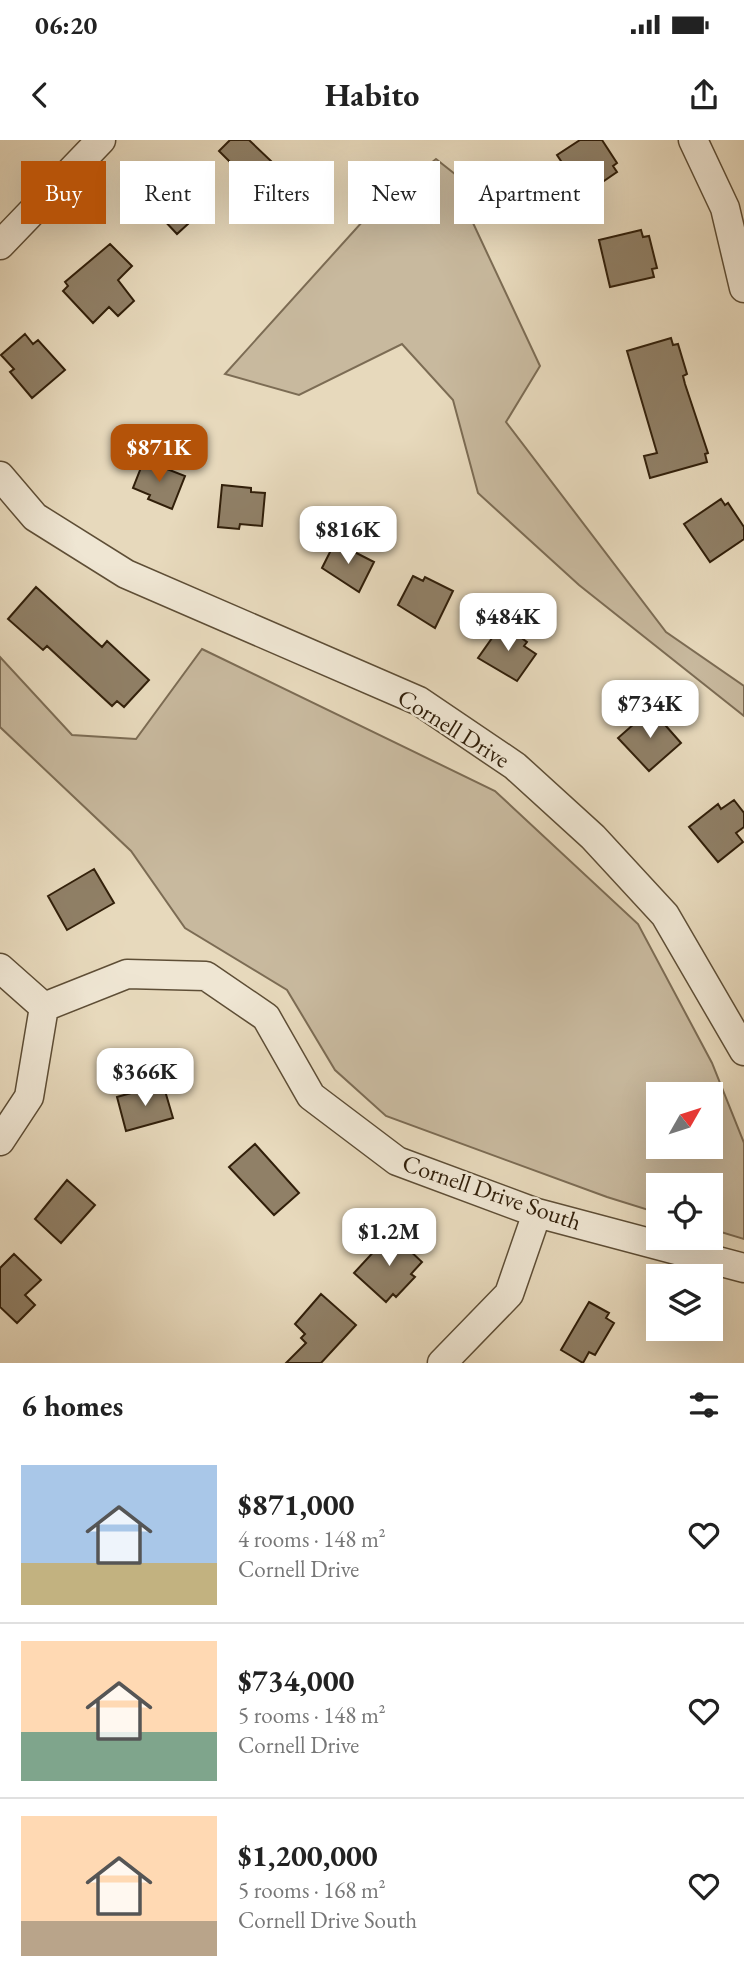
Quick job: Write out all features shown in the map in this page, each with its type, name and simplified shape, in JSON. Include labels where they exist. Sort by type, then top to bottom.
[{"type":"street","points":[[0,245],[101,140]]},
{"type":"street","points":[[693,140],[725,208],[744,288]]},
{"type":"street","name":"Cornell Drive","points":[[0,476],[35,517],[126,574],[419,701],[515,766],[593,837],[665,915],[744,1051]]},
{"type":"street","points":[[0,968],[44,1007],[29,1097],[0,1141]]},
{"type":"street","name":"Cornell Drive South","points":[[44,1007],[127,974],[206,976],[266,1017],[311,1096],[397,1161],[537,1213],[744,1268]]},
{"type":"street","points":[[442,1363],[509,1294],[537,1213]]},
{"type":"shaded area","points":[[440,162],[454,173],[454,224],[473,224],[540,366],[506,422],[666,632],[744,686],[744,716],[579,585],[478,493],[453,400],[402,344],[299,395],[225,374],[360,224],[440,224]]},
{"type":"shaded area","points":[[202,649],[495,791],[638,924],[720,1082],[646,1082],[646,1159],[723,1159],[723,1090],[744,1143],[744,1239],[723,1233],[723,1173],[646,1173],[646,1209],[386,1116],[335,1070],[287,990],[185,928],[131,851],[0,727],[0,657],[72,735],[136,739]]},
{"type":"building","points":[[230,140],[249,140],[271,161],[229,161],[219,151]]},
{"type":"building","points":[[580,140],[602,140],[617,163],[613,166],[617,172],[604,181],[604,161],[561,161],[557,155]]},
{"type":"building","points":[[168,224],[188,224],[177,234]]},
{"type":"building","points":[[641,230],[643,237],[649,236],[657,268],[652,269],[654,277],[610,287],[599,240]]},
{"type":"building","points":[[110,244],[132,266],[118,280],[134,301],[118,316],[109,307],[93,323],[63,291],[68,286],[65,282]]},
{"type":"building","points":[[25,334],[33,344],[38,340],[65,370],[32,398],[10,372],[14,369],[1,355]]},
{"type":"building","points":[[671,338],[673,345],[678,344],[687,374],[683,376],[708,453],[705,454],[707,462],[650,478],[644,456],[657,453],[627,351]]},
{"type":"building","points":[[144,460],[185,476],[172,509],[148,499],[150,495],[133,488]]},
{"type":"building","points":[[222,485],[251,488],[251,492],[265,493],[262,526],[240,524],[239,529],[218,527]]},
{"type":"building","points":[[721,499],[725,505],[728,503],[744,527],[744,539],[710,562],[684,524]]},
{"type":"building","points":[[335,542],[374,562],[359,592],[322,568]]},
{"type":"building","points":[[413,576],[423,581],[425,577],[453,591],[435,628],[398,605]]},
{"type":"building","points":[[36,587],[102,647],[107,641],[149,680],[124,707],[117,701],[112,706],[47,646],[43,650],[8,619]]},
{"type":"building","points":[[502,624],[527,642],[524,646],[536,654],[517,681],[478,658]]},
{"type":"building","points":[[651,709],[681,743],[649,771],[618,738]]},
{"type":"building","points":[[734,800],[744,813],[744,827],[736,833],[743,842],[718,862],[689,827],[718,804],[721,809]]},
{"type":"building","points":[[94,869],[114,903],[67,930],[48,896]]},
{"type":"building","points":[[163,1084],[173,1118],[126,1131],[117,1097]]},
{"type":"building","points":[[255,1144],[299,1193],[274,1215],[229,1167]]},
{"type":"building","points":[[67,1180],[95,1205],[61,1243],[35,1219]]},
{"type":"building","points":[[391,1233],[422,1262],[411,1274],[415,1277],[396,1297],[393,1294],[386,1302],[354,1273]]},
{"type":"building","points":[[14,1254],[41,1280],[25,1295],[35,1305],[17,1323],[0,1307],[0,1268]]},
{"type":"building","points":[[321,1294],[356,1325],[321,1363],[286,1363],[306,1343],[301,1338],[305,1334],[295,1324]]},
{"type":"building","points":[[589,1302],[609,1313],[606,1318],[614,1323],[595,1355],[589,1352],[583,1363],[561,1350]]}]
